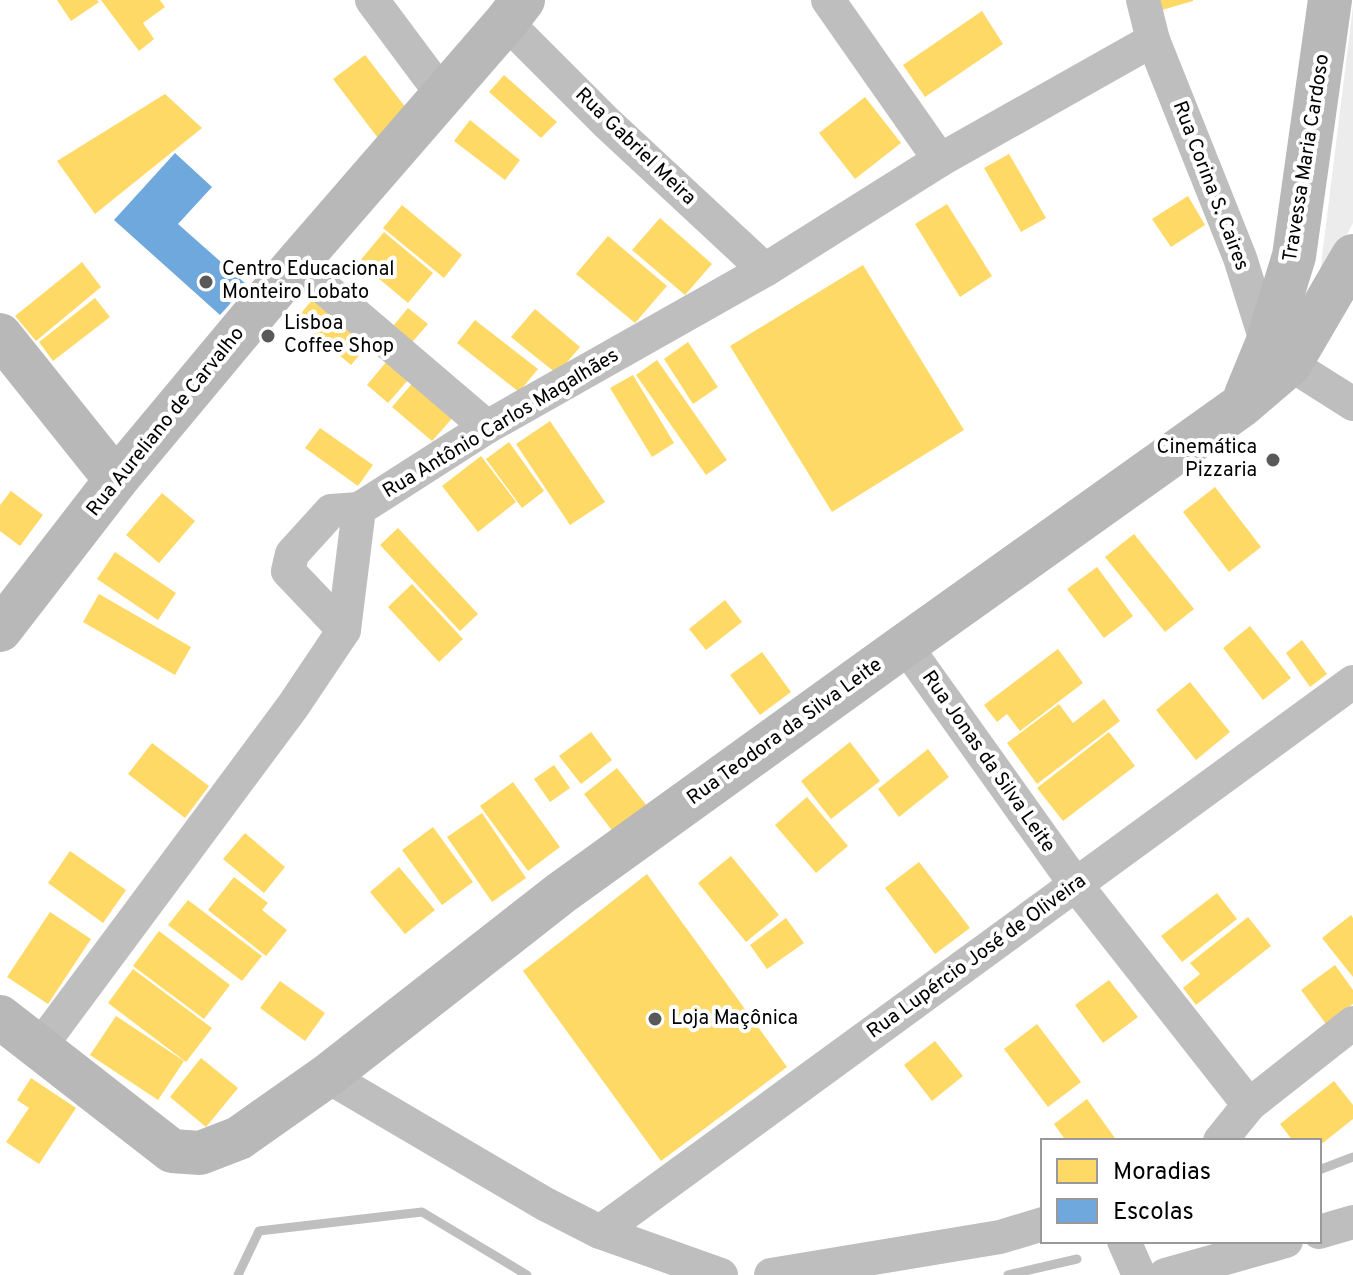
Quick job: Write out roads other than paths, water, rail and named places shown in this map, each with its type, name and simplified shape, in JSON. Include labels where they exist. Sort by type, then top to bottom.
[{"type":"street","points":[[372,0],[442,94]]},
{"type":"street","points":[[828,0],[940,160]]},
{"type":"street","name":"Rua Corina S. Caires","points":[[1143,0],[1153,40],[1278,354]]},
{"type":"street","name":"Travessa Maria Cardoso","points":[[1278,354],[1330,0]]},
{"type":"street","name":"Rua Aureliano de Carvalho","points":[[0,630],[116,480],[296,264],[514,11]]},
{"type":"street","name":"Rua Gabriel Meira","points":[[514,11],[607,123],[765,270]]},
{"type":"street","name":"Rua Antônio Carlos Magalhães","points":[[39,1048],[293,706],[344,630],[359,509],[487,427],[765,270],[940,160],[1153,40]]},
{"type":"street","name":"Rua Teodora da Silva Leite","points":[[39,1048],[172,1151],[200,1153],[239,1138],[327,1076],[561,893],[1242,405],[1353,256]]},
{"type":"street","points":[[296,264],[487,427]]},
{"type":"street","points":[[0,335],[116,480]]},
{"type":"street","points":[[1278,354],[1353,404]]},
{"type":"street","points":[[344,630],[288,571],[292,554],[331,511],[359,509]]},
{"type":"street","name":"Rua Jonas da Silva Leite","points":[[905,645],[1076,885],[1249,1105]]},
{"type":"street","name":"Rua Lupércio José de Oliveira","points":[[600,1232],[1353,682]]},
{"type":"street","points":[[0,1017],[39,1048]]},
{"type":"street","points":[[1222,1139],[1249,1105],[1353,1023]]},
{"type":"street","points":[[327,1076],[545,1204],[600,1232],[721,1275]]},
{"type":"street","points":[[1321,1231],[1353,1222]]},
{"type":"street","points":[[771,1275],[1000,1237],[1041,1225]]},
{"type":"street","points":[[1125,1243],[1139,1275]]},
{"type":"street","points":[[1165,1275],[1279,1243]]},
{"type":"waterway","points":[[1321,1169],[1353,1157]]},
{"type":"waterway","points":[[238,1275],[259,1231],[422,1212],[527,1275]]},
{"type":"waterway","points":[[1008,1275],[1077,1259]]},
{"type":"place","name":"Centro Educacional Monteiro Lobato","points":[[206,282]]},
{"type":"place","name":"Lisboa Coffee Shop","points":[[268,336]]},
{"type":"place","name":"Cinemática Pizzaria","points":[[1273,460]]},
{"type":"place","name":"Loja Maçônica","points":[[655,1019]]}]
